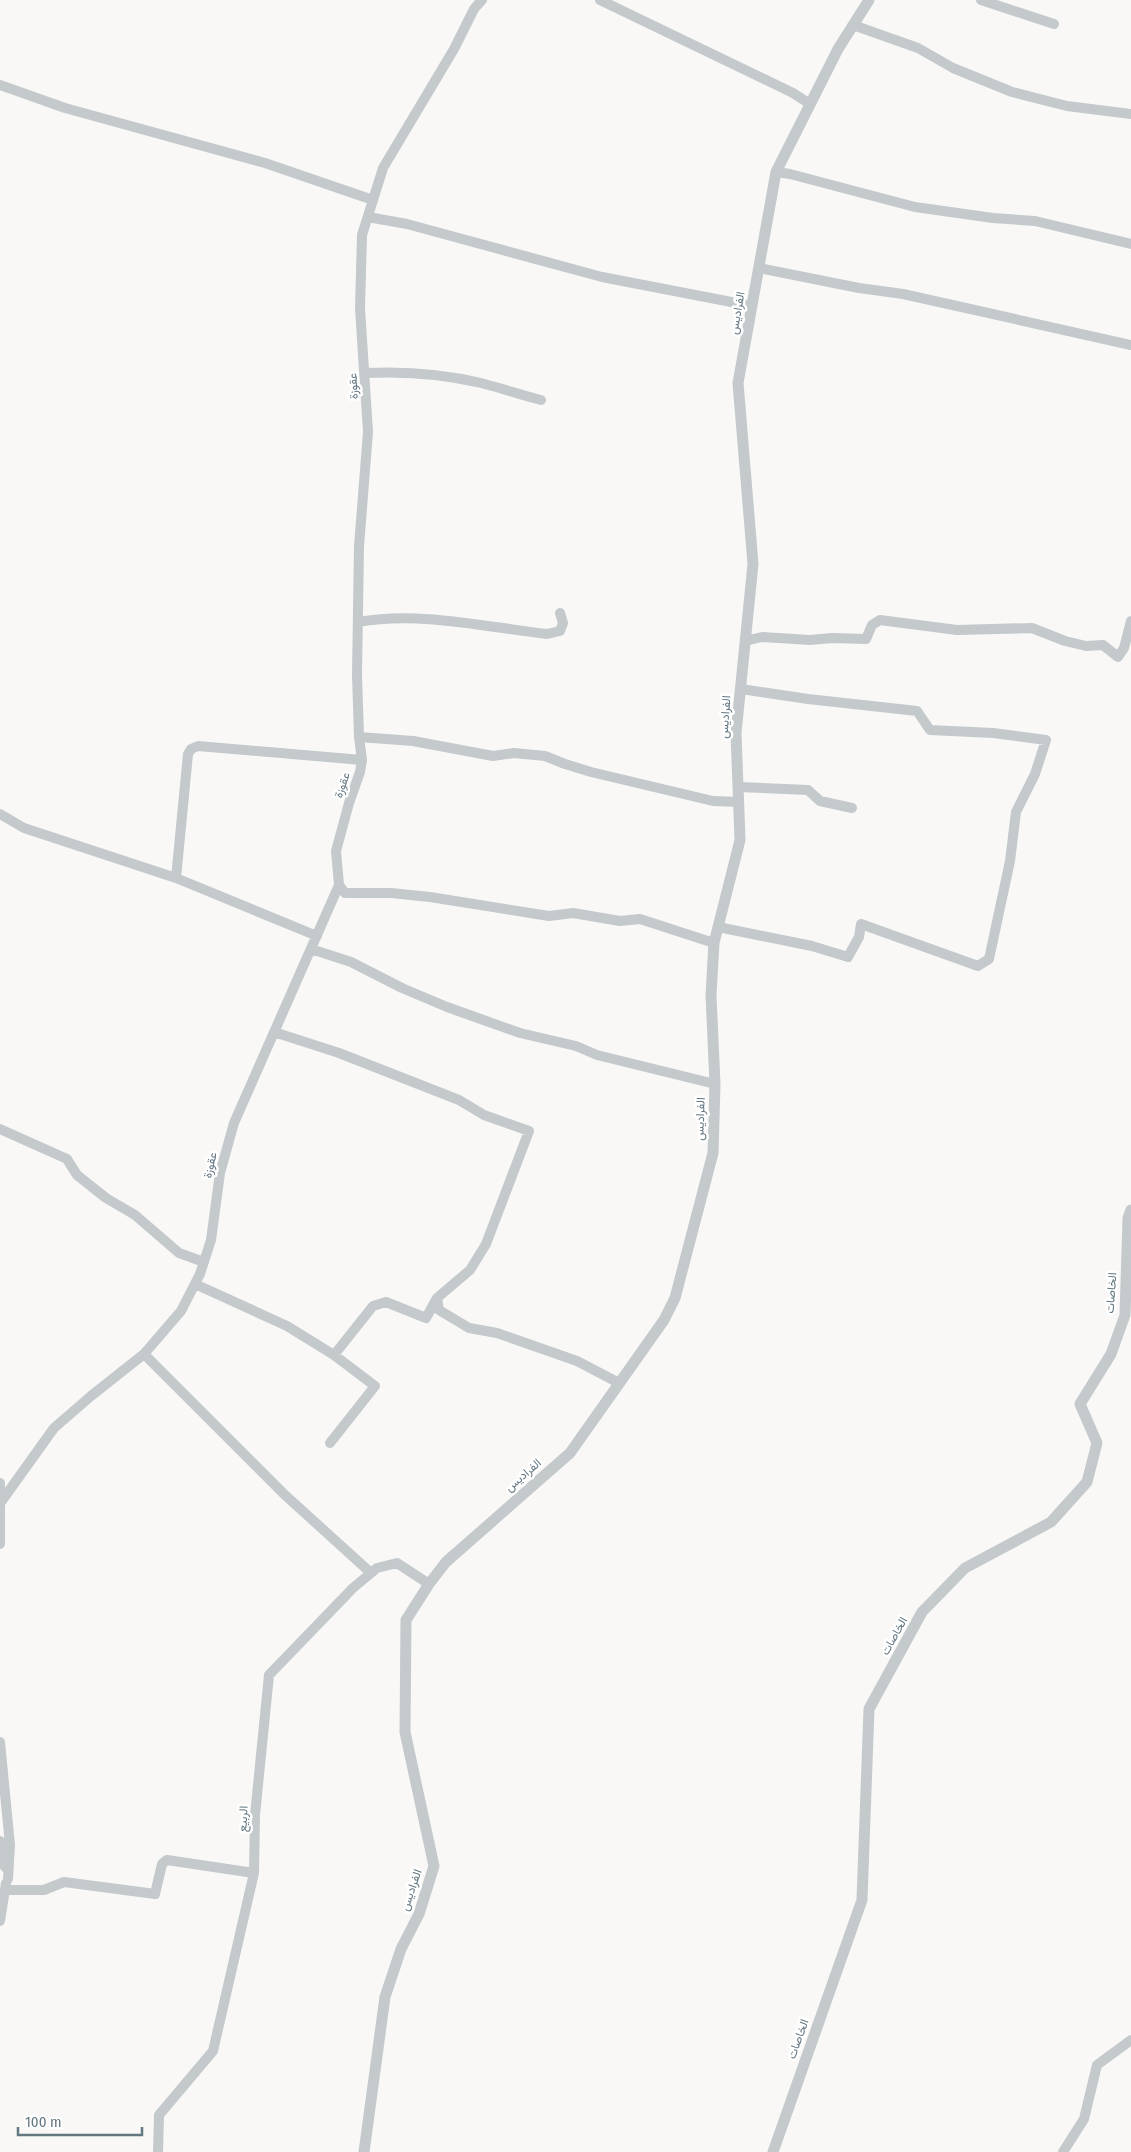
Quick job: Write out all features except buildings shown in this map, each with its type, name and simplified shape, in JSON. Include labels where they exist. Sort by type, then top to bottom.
[{"type":"street","name":"عقوزة","points":[[1,1502],[54,1428],[144,1354],[181,1311],[195,1284],[211,1240],[220,1173],[234,1123],[312,949],[338,885],[336,851],[362,760],[359,737],[357,675],[359,546],[368,432],[360,308],[362,235],[383,168],[454,49],[474,9],[482,0]]},
{"type":"street","points":[[600,0],[793,93],[810,104]]},
{"type":"street","name":"الفراديس","points":[[364,2152],[385,1997],[401,1950],[419,1914],[434,1866],[404,1732],[406,1620],[429,1584],[446,1562],[570,1452],[664,1320],[676,1298],[713,1153],[715,1084],[711,995],[714,943],[740,840],[736,733],[753,564],[738,383],[776,172],[838,49],[869,0]]},
{"type":"street","points":[[980,0],[1054,24]]},
{"type":"street","points":[[853,25],[918,48],[953,68],[1012,92],[1067,106],[1131,114]]},
{"type":"street","points":[[0,85],[65,108],[274,166],[373,200]]},
{"type":"street","points":[[776,172],[915,207],[993,218],[1035,221],[1131,244]]},
{"type":"street","points":[[368,217],[407,224],[602,277],[752,306]]},
{"type":"street","points":[[759,268],[859,288],[903,294],[1131,345]]},
{"type":"street","points":[[365,373],[392,372],[436,375],[480,383],[541,400]]},
{"type":"street","points":[[358,622],[380,619],[461,622],[547,634],[560,631],[563,623],[560,613]]},
{"type":"street","points":[[745,641],[762,637],[810,640],[832,638],[866,639],[872,625],[880,620],[956,630],[1032,628],[1064,641],[1086,646],[1103,645],[1118,657],[1124,648],[1131,621]]},
{"type":"street","points":[[718,927],[812,946],[848,957],[859,937],[861,924],[978,966],[989,959],[1010,861],[1016,812],[1035,774],[1046,740],[994,733],[930,730],[918,711],[741,690]]},
{"type":"street","points":[[359,737],[413,740],[493,756],[514,753],[545,756],[591,772],[713,801],[738,802]]},
{"type":"street","points":[[176,878],[188,754],[191,749],[198,746],[362,760]]},
{"type":"street","points":[[738,787],[808,790],[820,801],[852,808]]},
{"type":"street","points":[[0,814],[24,828],[176,878],[317,936]]},
{"type":"street","points":[[338,885],[345,893],[392,893],[430,896],[549,916],[573,913],[620,921],[640,919],[714,943]]},
{"type":"street","points":[[312,949],[351,962],[402,988],[447,1007],[520,1033],[576,1046],[597,1055],[715,1084]]},
{"type":"street","points":[[274,1032],[339,1052],[459,1100],[484,1115],[529,1131],[486,1244],[470,1270],[437,1298],[426,1318],[386,1302],[373,1306],[334,1355]]},
{"type":"street","points":[[0,1129],[67,1159],[77,1176],[106,1198],[135,1215],[179,1253],[204,1262]]},
{"type":"street","name":"الخاصات","points":[[773,2152],[862,1900],[869,1709],[922,1612],[965,1568],[1051,1522],[1087,1482],[1096,1443],[1080,1404],[1111,1354],[1125,1315],[1128,1218],[1131,1210]]},
{"type":"street","points":[[195,1284],[287,1326],[334,1355],[375,1386],[330,1443]]},
{"type":"street","points":[[437,1298],[439,1310],[468,1328],[497,1333],[578,1361],[619,1383]]},
{"type":"street","points":[[144,1354],[285,1495],[371,1573]]},
{"type":"street","points":[[0,1484],[0,1544]]},
{"type":"street","name":"الربيع","points":[[158,2152],[159,2115],[213,2051],[254,1873],[256,1815],[269,1675],[353,1588],[377,1568],[397,1563],[429,1584]]},
{"type":"street","points":[[0,1742],[10,1845],[8,1879],[0,1921]]},
{"type":"street","points":[[0,1841],[8,1879]]},
{"type":"street","points":[[5,1892],[44,1890],[64,1882],[155,1894],[162,1864],[166,1860],[254,1873]]},
{"type":"street","points":[[1063,2152],[1084,2119],[1096,2065],[1131,2040]]}]
